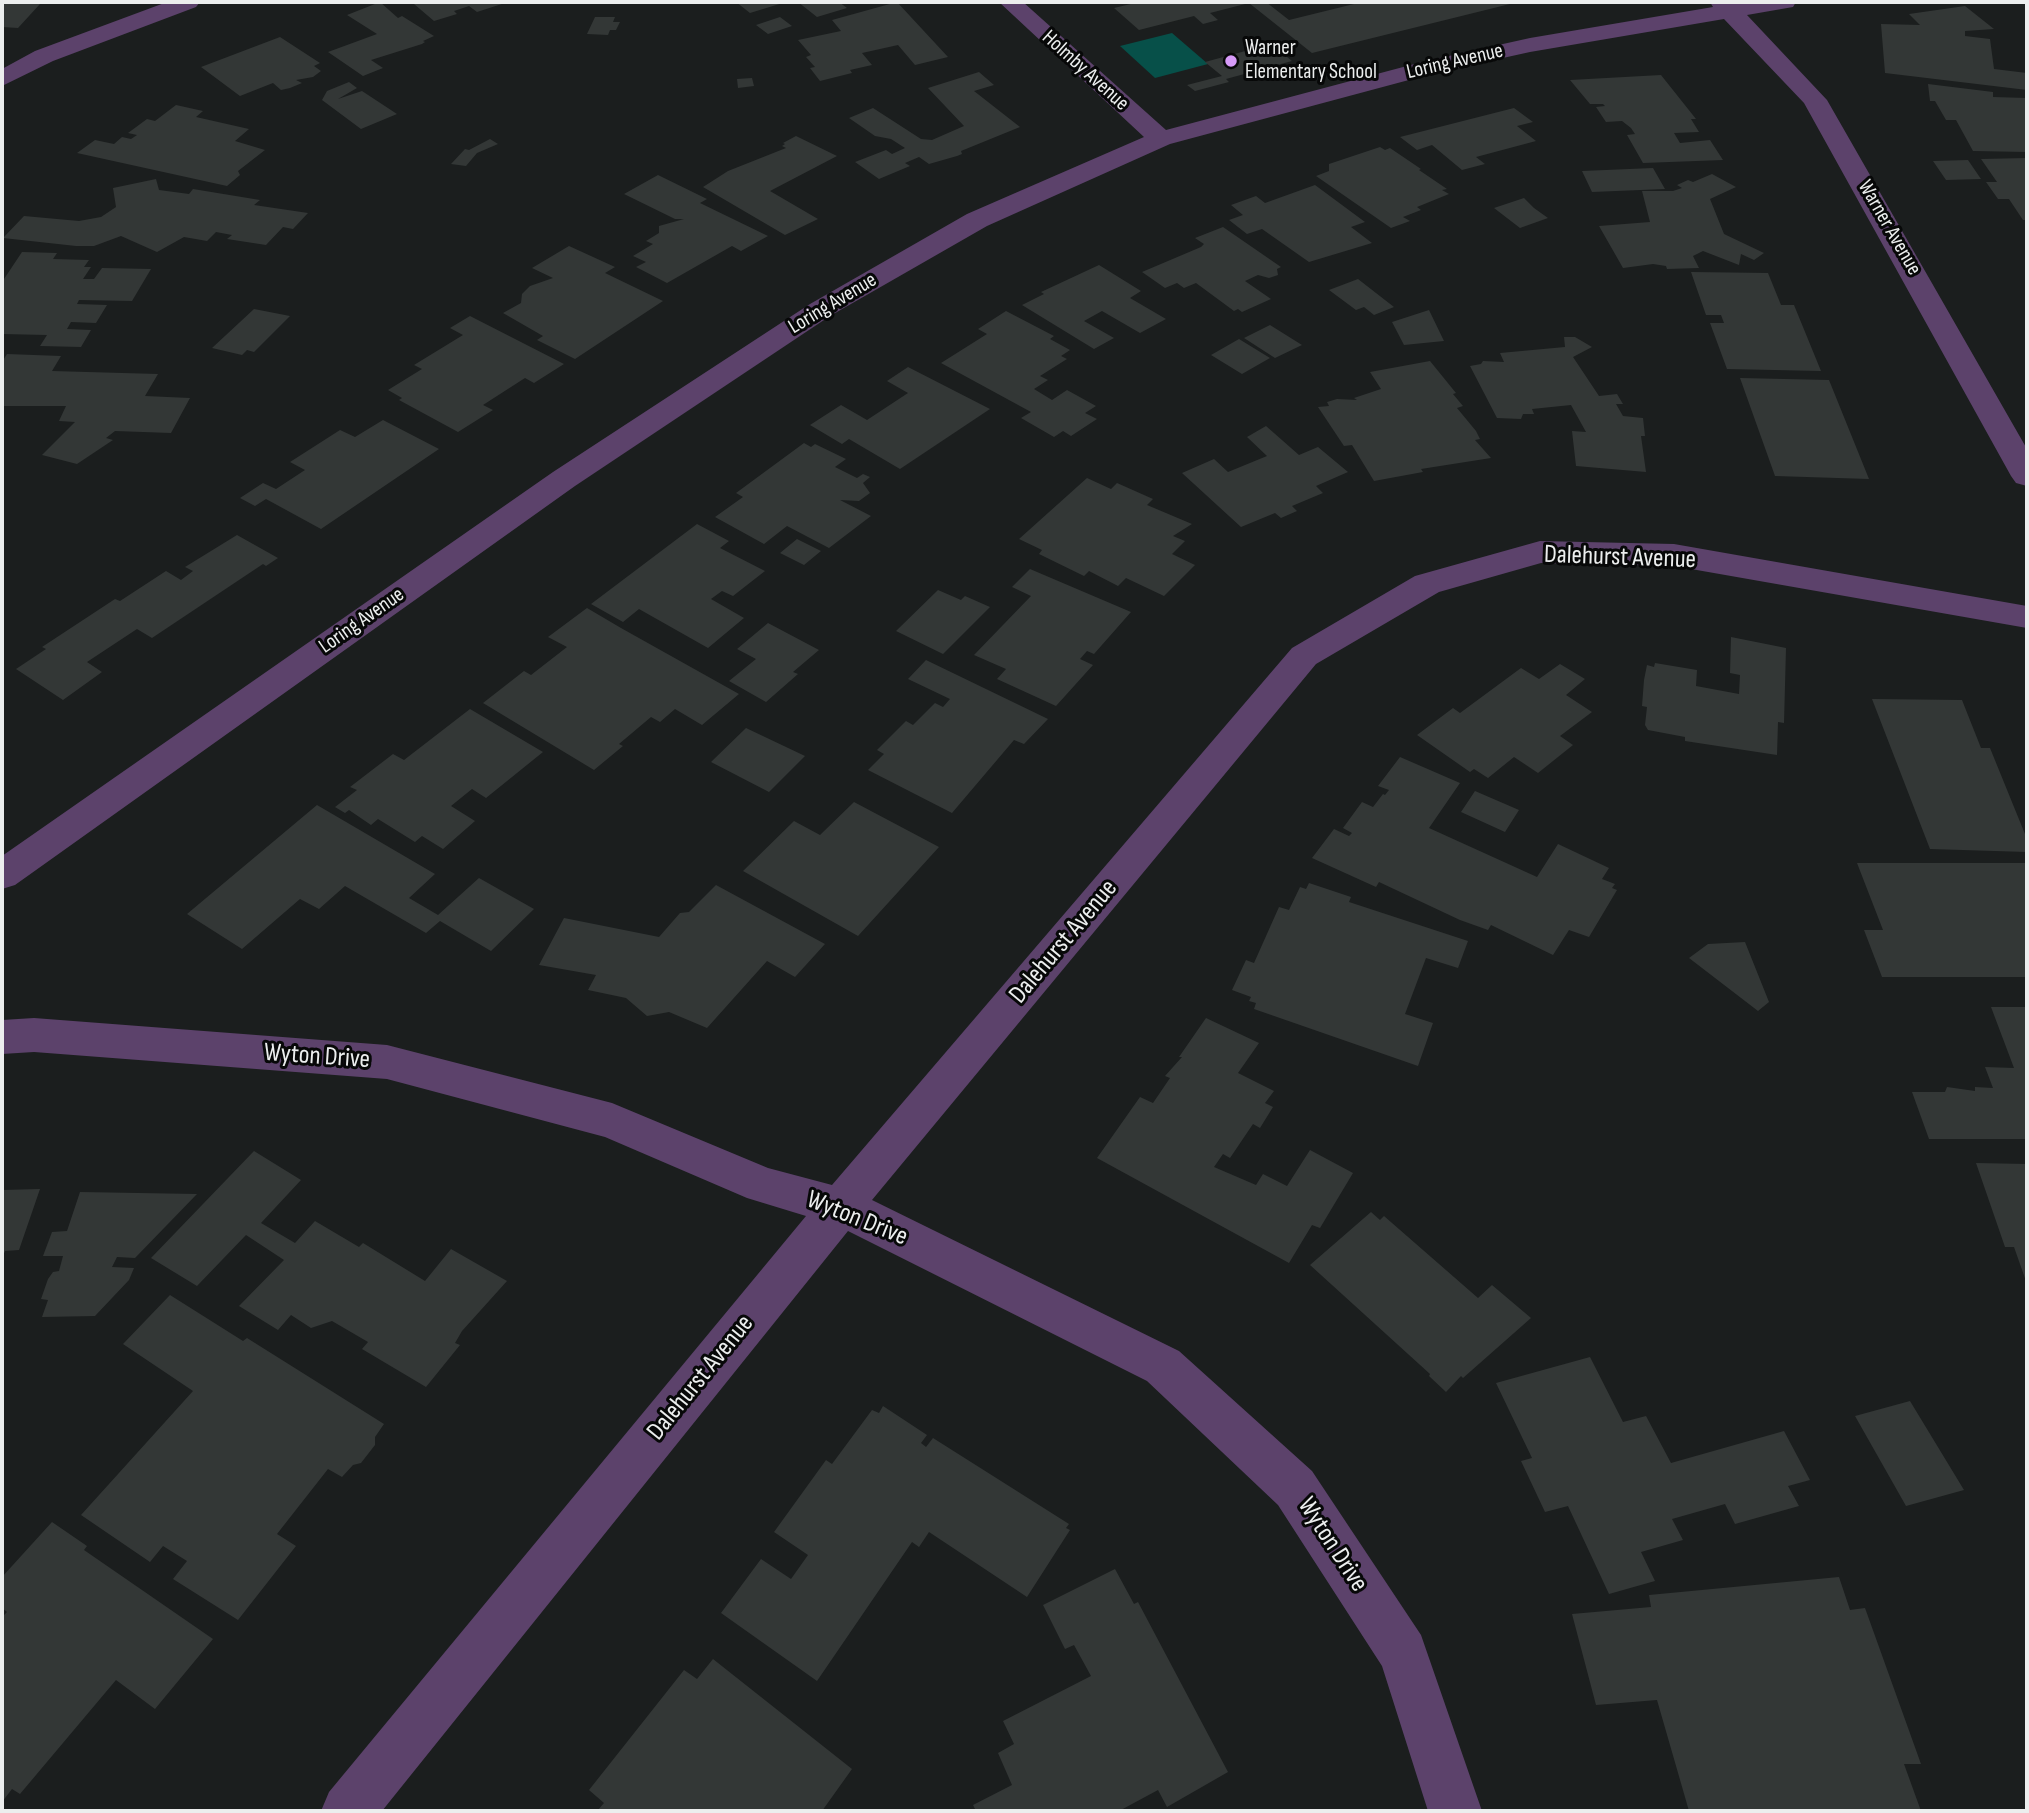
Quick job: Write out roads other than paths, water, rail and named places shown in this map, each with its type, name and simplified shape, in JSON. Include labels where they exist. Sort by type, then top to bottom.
[{"type":"street","points":[[2,79],[44,56],[188,2]]},
{"type":"street","name":"Holmby Avenue","points":[[1010,2],[1161,139]]},
{"type":"street","name":"Loring Avenue","points":[[2,874],[564,479],[820,310],[977,220],[1161,139],[1431,66],[1726,6],[1785,2]]},
{"type":"street","name":"Warner Avenue","points":[[1726,6],[1815,100],[2027,476]]},
{"type":"street","name":"Dalehurst Avenue","points":[[348,1811],[841,1206],[1304,656],[1427,584],[1540,552],[1674,555],[2027,617]]},
{"type":"street","name":"Wyton Drive","points":[[2,1037],[34,1035],[387,1062],[612,1121],[762,1185],[841,1206],[1163,1366],[1295,1488],[1403,1653],[1455,1811]]},
{"type":"place","name":"Warner Elementary School","points":[[1231,61]]}]
